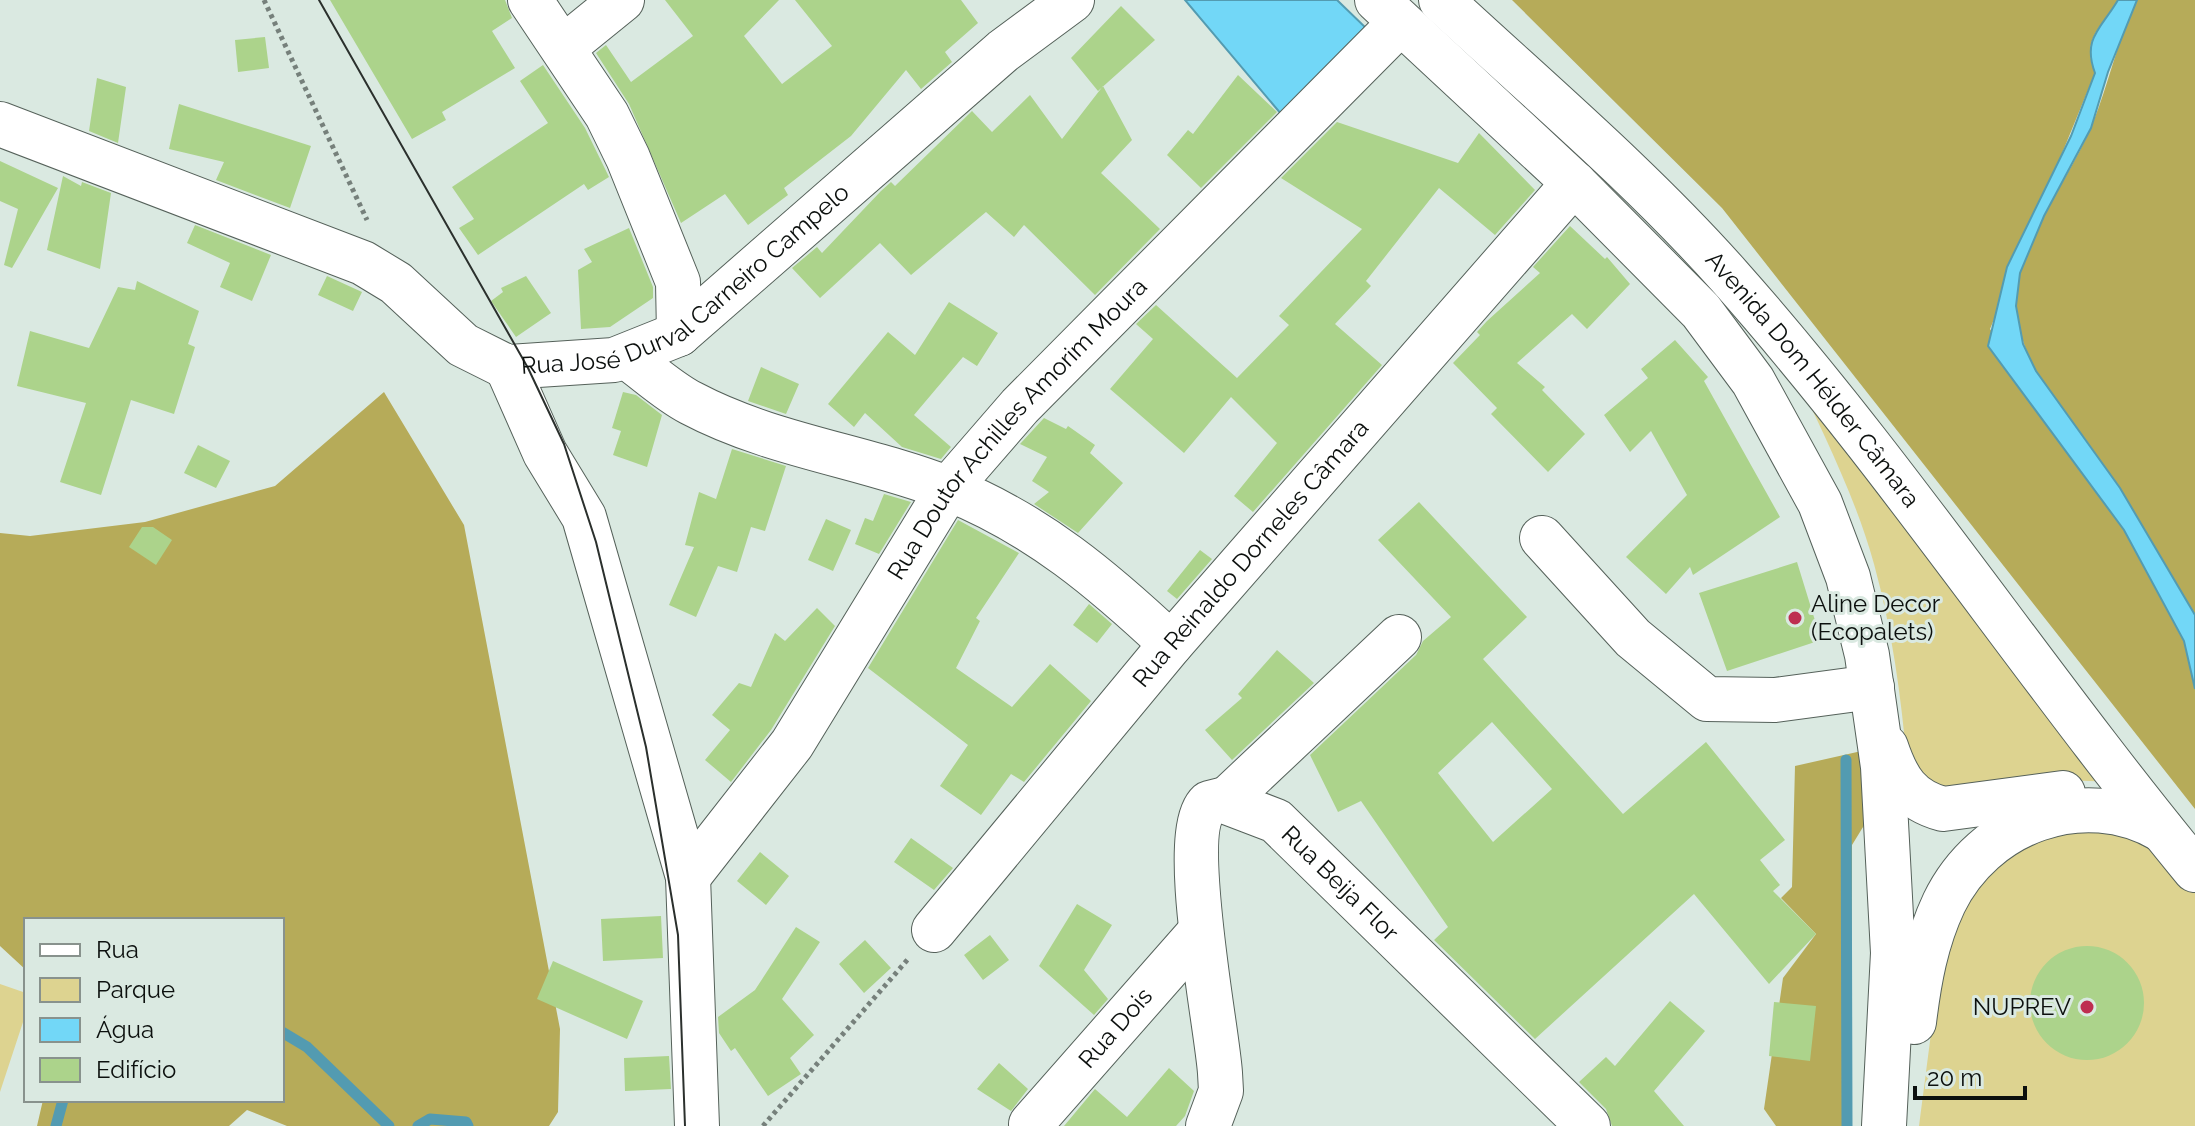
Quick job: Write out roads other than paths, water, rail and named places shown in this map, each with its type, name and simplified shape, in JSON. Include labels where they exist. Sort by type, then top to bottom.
[{"type":"street","points":[[530,0],[607,115],[654,220],[678,282],[679,334]]},
{"type":"street","points":[[564,47],[622,0]]},
{"type":"street","name":"Rua José Durval Carneiro Campelo","points":[[0,124],[363,263],[396,283],[463,345],[507,367],[528,368],[627,357],[679,334],[1003,51],[1072,0]]},
{"type":"street","name":"Avenida Dom Hélder Câmara","points":[[1441,0],[1691,233],[1732,279],[2166,823],[2195,870]]},
{"type":"street","name":"Avenida Dom Hélder Câmara","points":[[1388,11],[1574,183],[1701,311],[1753,381],[1820,503],[1848,577],[1874,701],[1883,767],[1893,953],[1884,1126]]},
{"type":"street","name":"Rua Doutor Achilles Amorim Moura","points":[[688,877],[792,744],[948,489],[1020,406],[1388,11]]},
{"type":"street","name":"Rua Reinaldo Dorneles Câmara","points":[[934,930],[1171,644],[1574,183]]},
{"type":"street","points":[[627,357],[689,402],[743,427],[948,489],[1008,517],[1088,568],[1171,644]]},
{"type":"street","points":[[507,367],[545,453],[584,517],[688,877],[697,1126]]},
{"type":"street","points":[[1542,538],[1633,638],[1707,699],[1874,701]]},
{"type":"street","points":[[1208,1126],[1221,1091],[1200,932],[1200,815],[1212,800],[1225,801],[1399,637]]},
{"type":"street","name":"Avenida Dom Hélder Câmara","points":[[1874,701],[1895,773],[1908,793],[1926,804],[1943,809],[2043,794],[2082,792],[2166,823]]},
{"type":"street","name":"Rua Beija Flor","points":[[1225,801],[1276,821],[1588,1126]]},
{"type":"street","points":[[1894,1126],[1908,1077],[1920,974],[1945,901],[1969,868],[2010,832],[2056,811],[2078,808],[2115,812],[2166,823]]},
{"type":"street","name":"Rua Dois","points":[[1031,1124],[1200,932]]},
{"type":"water","points":[[1185,0],[1337,0],[1367,29],[1287,121]]},
{"type":"water","points":[[2118,0],[2137,0],[2108,72],[2091,128],[2044,216],[2020,273],[2016,306],[2023,344],[2036,371],[2120,488],[2195,615],[2195,689],[2184,641],[2124,530],[1988,346],[2007,267],[2071,136],[2095,73],[2092,42]]},
{"type":"waterway","points":[[1846,760],[1847,1126]]},
{"type":"waterway","points":[[284,1033],[307,1047],[389,1126]]},
{"type":"waterway","points":[[56,1126],[62,1102]]},
{"type":"waterway","points":[[418,1126],[430,1119],[466,1122],[468,1126]]},
{"type":"tram line","points":[[319,0],[528,368],[564,444],[596,542],[646,747],[678,935],[685,1126]]},
{"type":"place","name":"Aline Decor (Ecopalets)","points":[[1795,618]]},
{"type":"place","name":"NUPREV","points":[[2087,1007]]}]
